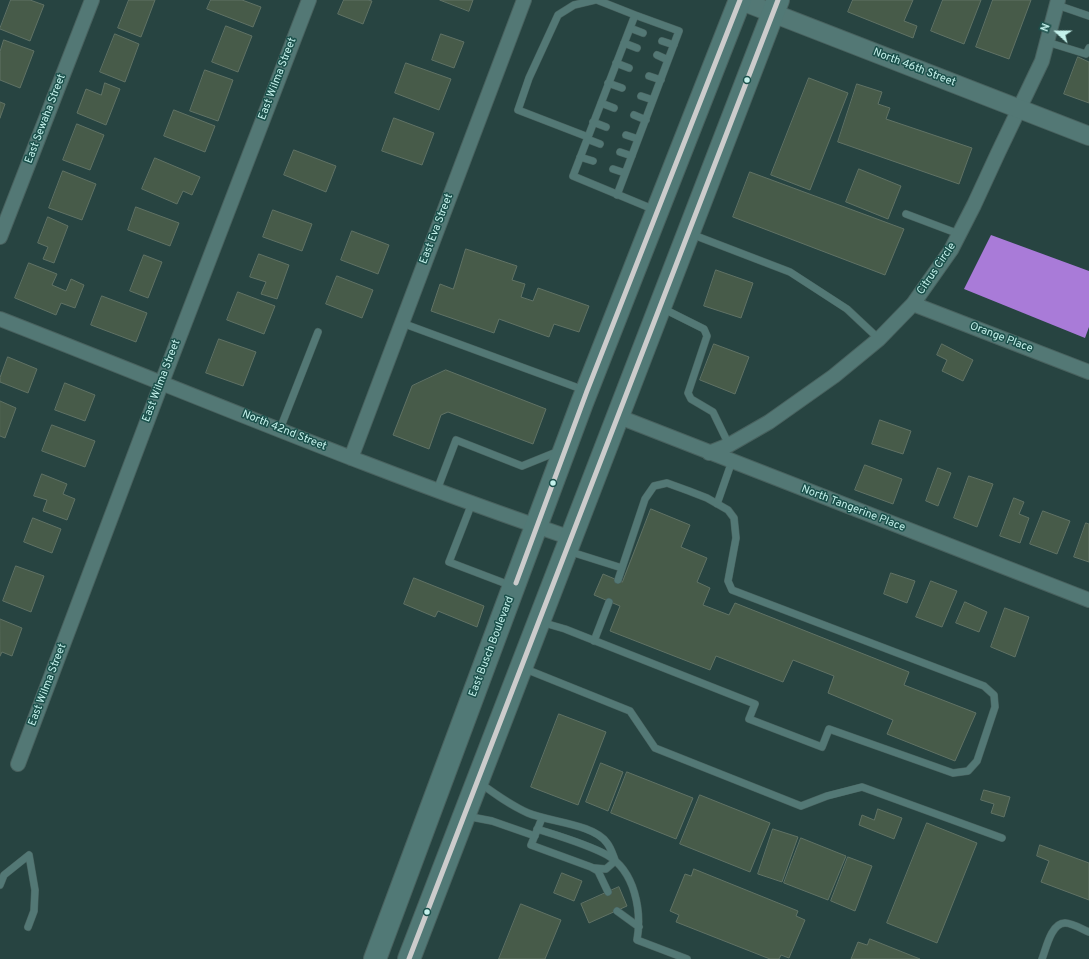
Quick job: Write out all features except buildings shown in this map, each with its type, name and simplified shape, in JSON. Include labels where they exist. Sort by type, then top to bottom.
[{"type":"main road","name":"East Busch Boulevard","points":[[375,959],[537,527],[586,391],[740,0]]},
{"type":"main road","points":[[409,959],[776,7]]},
{"type":"main road","points":[[388,959],[392,914]]},
{"type":"street","name":"East Sewaha Street","points":[[0,237],[92,0]]},
{"type":"street","name":"East Wilma Street","points":[[18,764],[162,382],[309,0]]},
{"type":"street","name":"East Eva Street","points":[[351,458],[524,0]]},
{"type":"street","name":"North 46th Street","points":[[740,0],[776,7],[1018,109],[1089,136]]},
{"type":"street","name":"Citrus Circle","points":[[709,453],[729,445],[769,422],[834,376],[879,339],[913,304],[951,250],[974,205],[1018,109],[1042,61],[1058,3]]},
{"type":"street","name":"Orange Place","points":[[913,304],[1089,372]]},
{"type":"street","name":"North 42nd Street","points":[[0,319],[351,458],[537,527],[568,545]]},
{"type":"street","name":"North Tangerine Place","points":[[618,416],[709,453],[1089,600]]},
{"type":"lane","points":[[600,144],[518,110],[530,78],[558,15],[574,5],[596,0],[679,31],[626,174],[617,194]]},
{"type":"lane","points":[[1058,3],[1089,16]]},
{"type":"lane","points":[[635,15],[573,176],[657,211]]},
{"type":"lane","points":[[630,28],[643,33]]},
{"type":"lane","points":[[662,40],[674,45]]},
{"type":"lane","points":[[1047,42],[1086,54],[1089,48]]},
{"type":"lane","points":[[624,43],[637,48]]},
{"type":"lane","points":[[656,56],[668,60]]},
{"type":"lane","points":[[616,63],[629,68]]},
{"type":"lane","points":[[649,76],[661,80]]},
{"type":"lane","points":[[608,83],[622,88]]},
{"type":"lane","points":[[641,96],[653,100]]},
{"type":"lane","points":[[601,103],[614,108]]},
{"type":"lane","points":[[634,116],[646,120]]},
{"type":"lane","points":[[593,122],[606,127]]},
{"type":"lane","points":[[626,135],[638,139]]},
{"type":"lane","points":[[620,152],[632,156]]},
{"type":"lane","points":[[580,157],[593,161]]},
{"type":"lane","points":[[613,169],[626,174]]},
{"type":"lane","points":[[906,214],[959,234]]},
{"type":"lane","points":[[688,233],[790,272],[847,309],[879,339]]},
{"type":"lane","points":[[660,307],[704,329],[707,336],[688,393],[691,399],[713,412],[729,445]]},
{"type":"lane","points":[[402,323],[586,391]]},
{"type":"lane","points":[[280,430],[318,332]]},
{"type":"lane","points":[[437,490],[456,440],[522,466],[565,449]]},
{"type":"lane","points":[[717,504],[732,461]]},
{"type":"lane","points":[[539,622],[565,629],[755,704],[749,719],[822,747],[829,729],[953,773],[968,771],[978,761],[995,707],[994,695],[984,686],[732,590],[728,581],[736,538],[734,518],[728,510],[707,498],[667,483],[654,486],[645,499],[618,580]]},
{"type":"lane","points":[[472,503],[449,562],[514,587]]},
{"type":"lane","points":[[568,545],[622,568]]},
{"type":"lane","points":[[594,641],[609,602]]},
{"type":"lane","points":[[521,668],[630,710],[655,748],[801,806],[827,796],[862,787],[1002,838]]},
{"type":"lane","points":[[478,781],[500,798],[526,812],[542,818],[559,821],[581,828],[600,836],[607,843],[615,860],[627,875],[633,888],[638,909],[639,927],[637,940],[687,959]]},
{"type":"lane","points":[[464,815],[492,821],[535,836]]},
{"type":"lane","points":[[542,818],[531,845],[598,871],[608,892]]},
{"type":"lane","points":[[538,829],[599,851],[615,860]]},
{"type":"lane","points":[[0,885],[4,875],[29,855],[35,890],[34,911],[28,927]]},
{"type":"lane","points":[[591,867],[606,869],[615,860]]},
{"type":"lane","points":[[617,911],[639,927]]},
{"type":"lane","points":[[1042,959],[1053,930],[1059,924],[1066,923],[1089,932]]},
{"type":"shaded area","points":[[991,235],[1089,271],[1089,327],[1085,338],[964,289]]},
{"type":"transit line","points":[[516,583],[587,391],[740,0]]},
{"type":"transit line","points":[[409,959],[778,0]]}]
